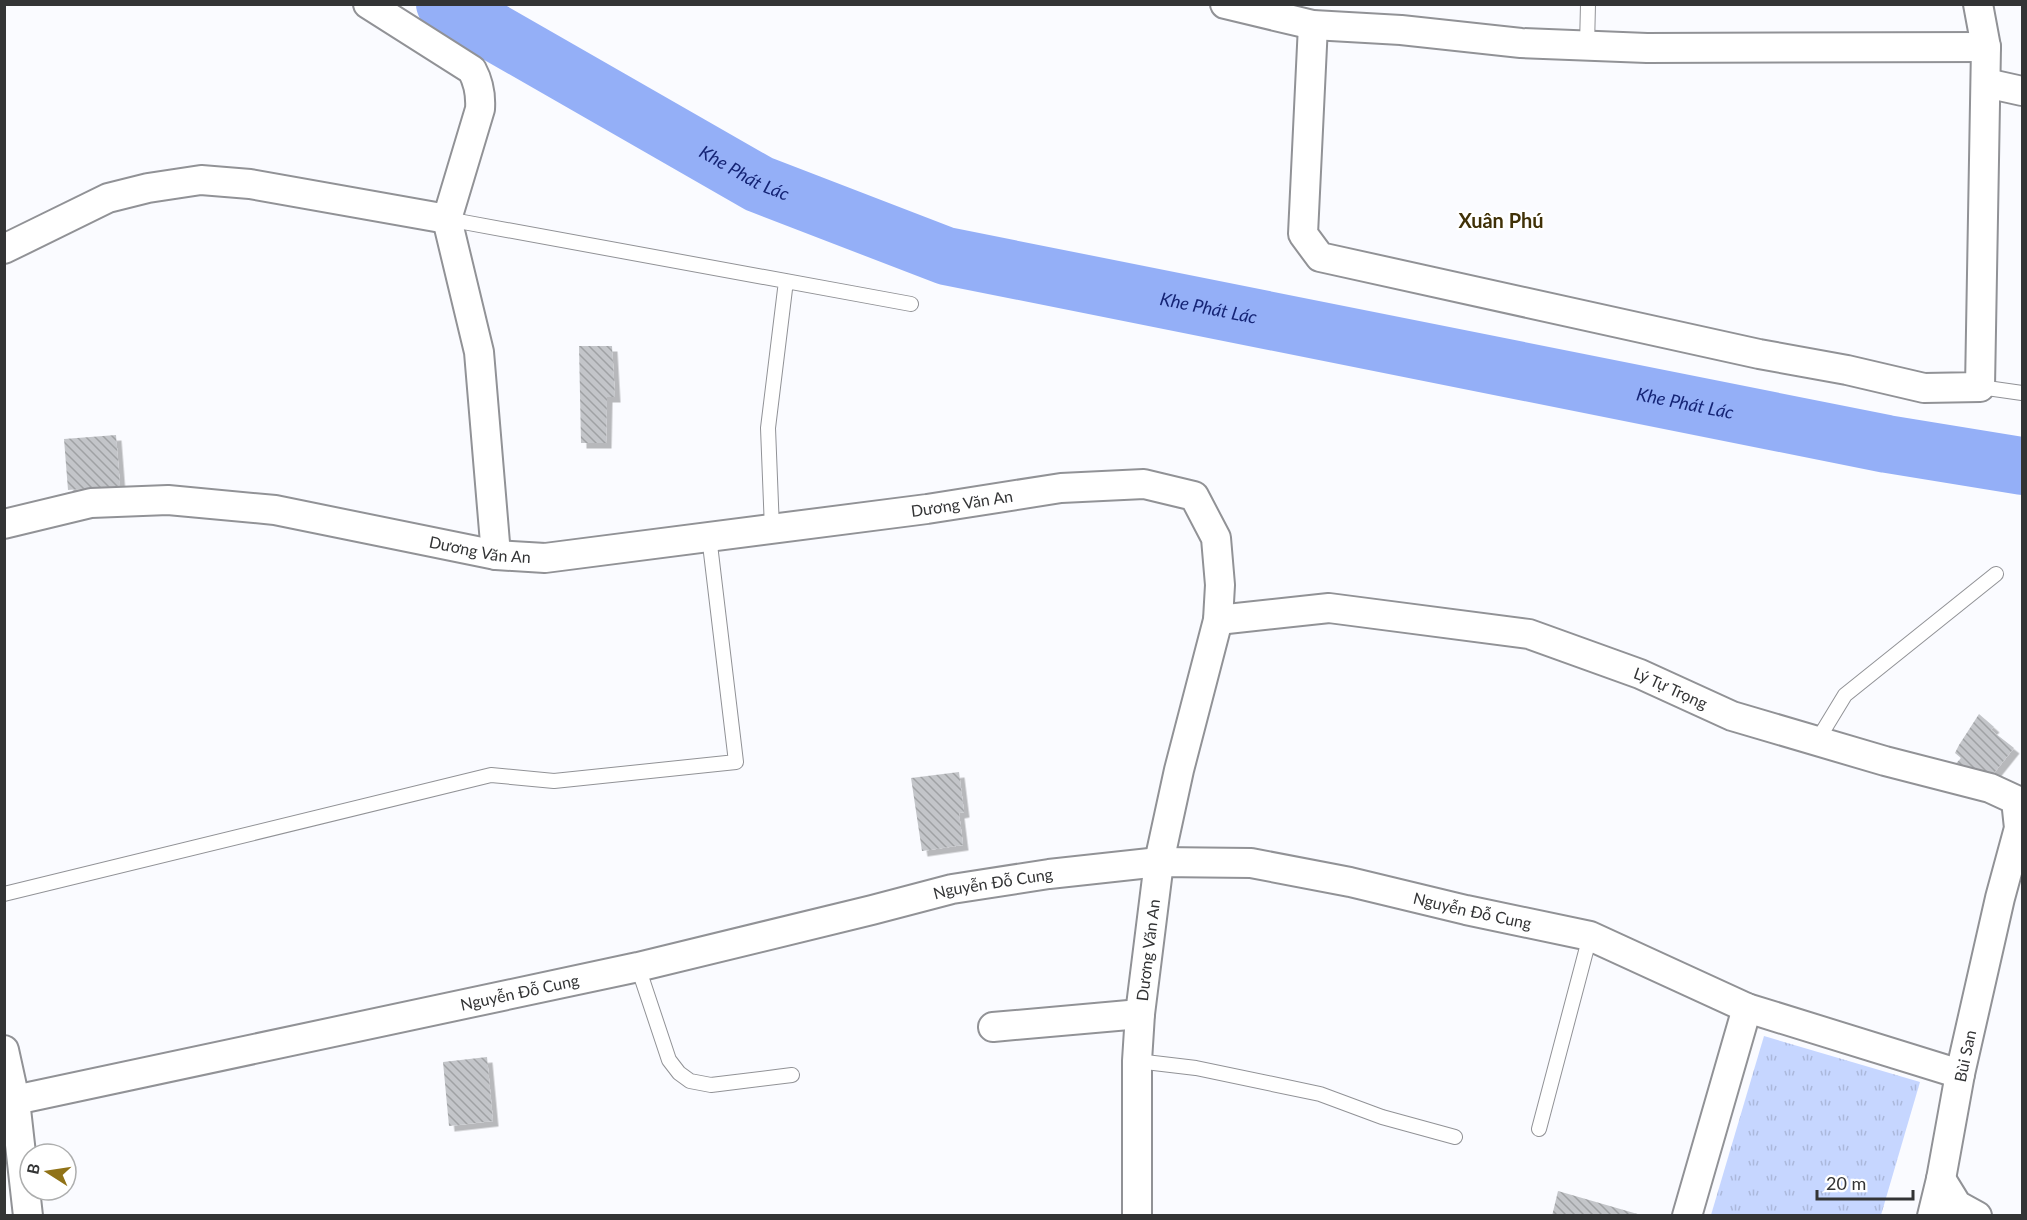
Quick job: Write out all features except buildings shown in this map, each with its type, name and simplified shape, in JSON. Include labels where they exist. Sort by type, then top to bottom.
[{"type":"street","points":[[368,4],[471,70],[477,81],[480,109],[447,219],[479,352],[496,555]]},
{"type":"street","points":[[1225,4],[1313,25],[1401,30],[1521,43],[1647,48],[1986,47]]},
{"type":"street","points":[[1313,25],[1303,234],[1320,257],[1924,388],[1980,387],[1986,47],[1978,4]]},
{"type":"street","points":[[1986,83],[2022,91]]},
{"type":"street","points":[[4,249],[108,198],[148,188],[201,180],[249,184],[447,219]]},
{"type":"street","name":"Dương Văn An","points":[[4,524],[90,503],[168,500],[275,510],[496,555],[545,558],[927,509],[1061,488],[1144,484],[1194,496],[1216,538],[1220,585],[1218,620],[1179,771],[1159,862],[1140,1014],[1137,1061],[1137,1215]]},
{"type":"street","name":"Lý Tự Trọng","points":[[1218,620],[1329,608],[1529,634],[1640,674],[1732,716],[1885,762],[2019,796],[2019,828],[2011,900]]},
{"type":"street","name":"Nguyễn Đỗ Cung","points":[[15,1100],[638,967],[952,889],[1049,874],[1159,862],[1251,863],[1350,882],[1466,910],[1590,936],[1747,1008],[1960,1074]]},
{"type":"street","name":"Bùi San","points":[[1932,1215],[1941,1179],[1960,1074],[2011,900]]},
{"type":"street","points":[[1687,1215],[1747,1008]]},
{"type":"street","points":[[993,1027],[1140,1014]]},
{"type":"street","points":[[4,1050],[15,1100],[28,1215]]},
{"type":"street","points":[[1941,1179],[1957,1205],[1977,1215]]},
{"type":"lane","points":[[1587,46],[1588,4]]},
{"type":"lane","points":[[447,219],[910,304]]},
{"type":"lane","points":[[772,529],[768,428],[786,281]]},
{"type":"lane","points":[[1980,387],[2022,393]]},
{"type":"lane","points":[[4,894],[491,775],[554,780],[736,762],[709,536]]},
{"type":"lane","points":[[1817,741],[1845,694],[1996,574]]},
{"type":"lane","points":[[1539,1129],[1590,936]]},
{"type":"lane","points":[[638,967],[669,1060],[679,1073],[690,1081],[711,1085],[792,1075]]},
{"type":"lane","points":[[1137,1061],[1196,1068],[1320,1094],[1382,1117],[1455,1137]]},
{"type":"green space","points":[[1764,1036],[1920,1082],[1881,1215],[1711,1215]]},
{"type":"waterway","name":"Khe Phát Lác","points":[[445,4],[759,184],[946,256],[1887,444],[2022,466]]},
{"type":"district","name":"Xuân Phú","points":[[1501,221]]}]
